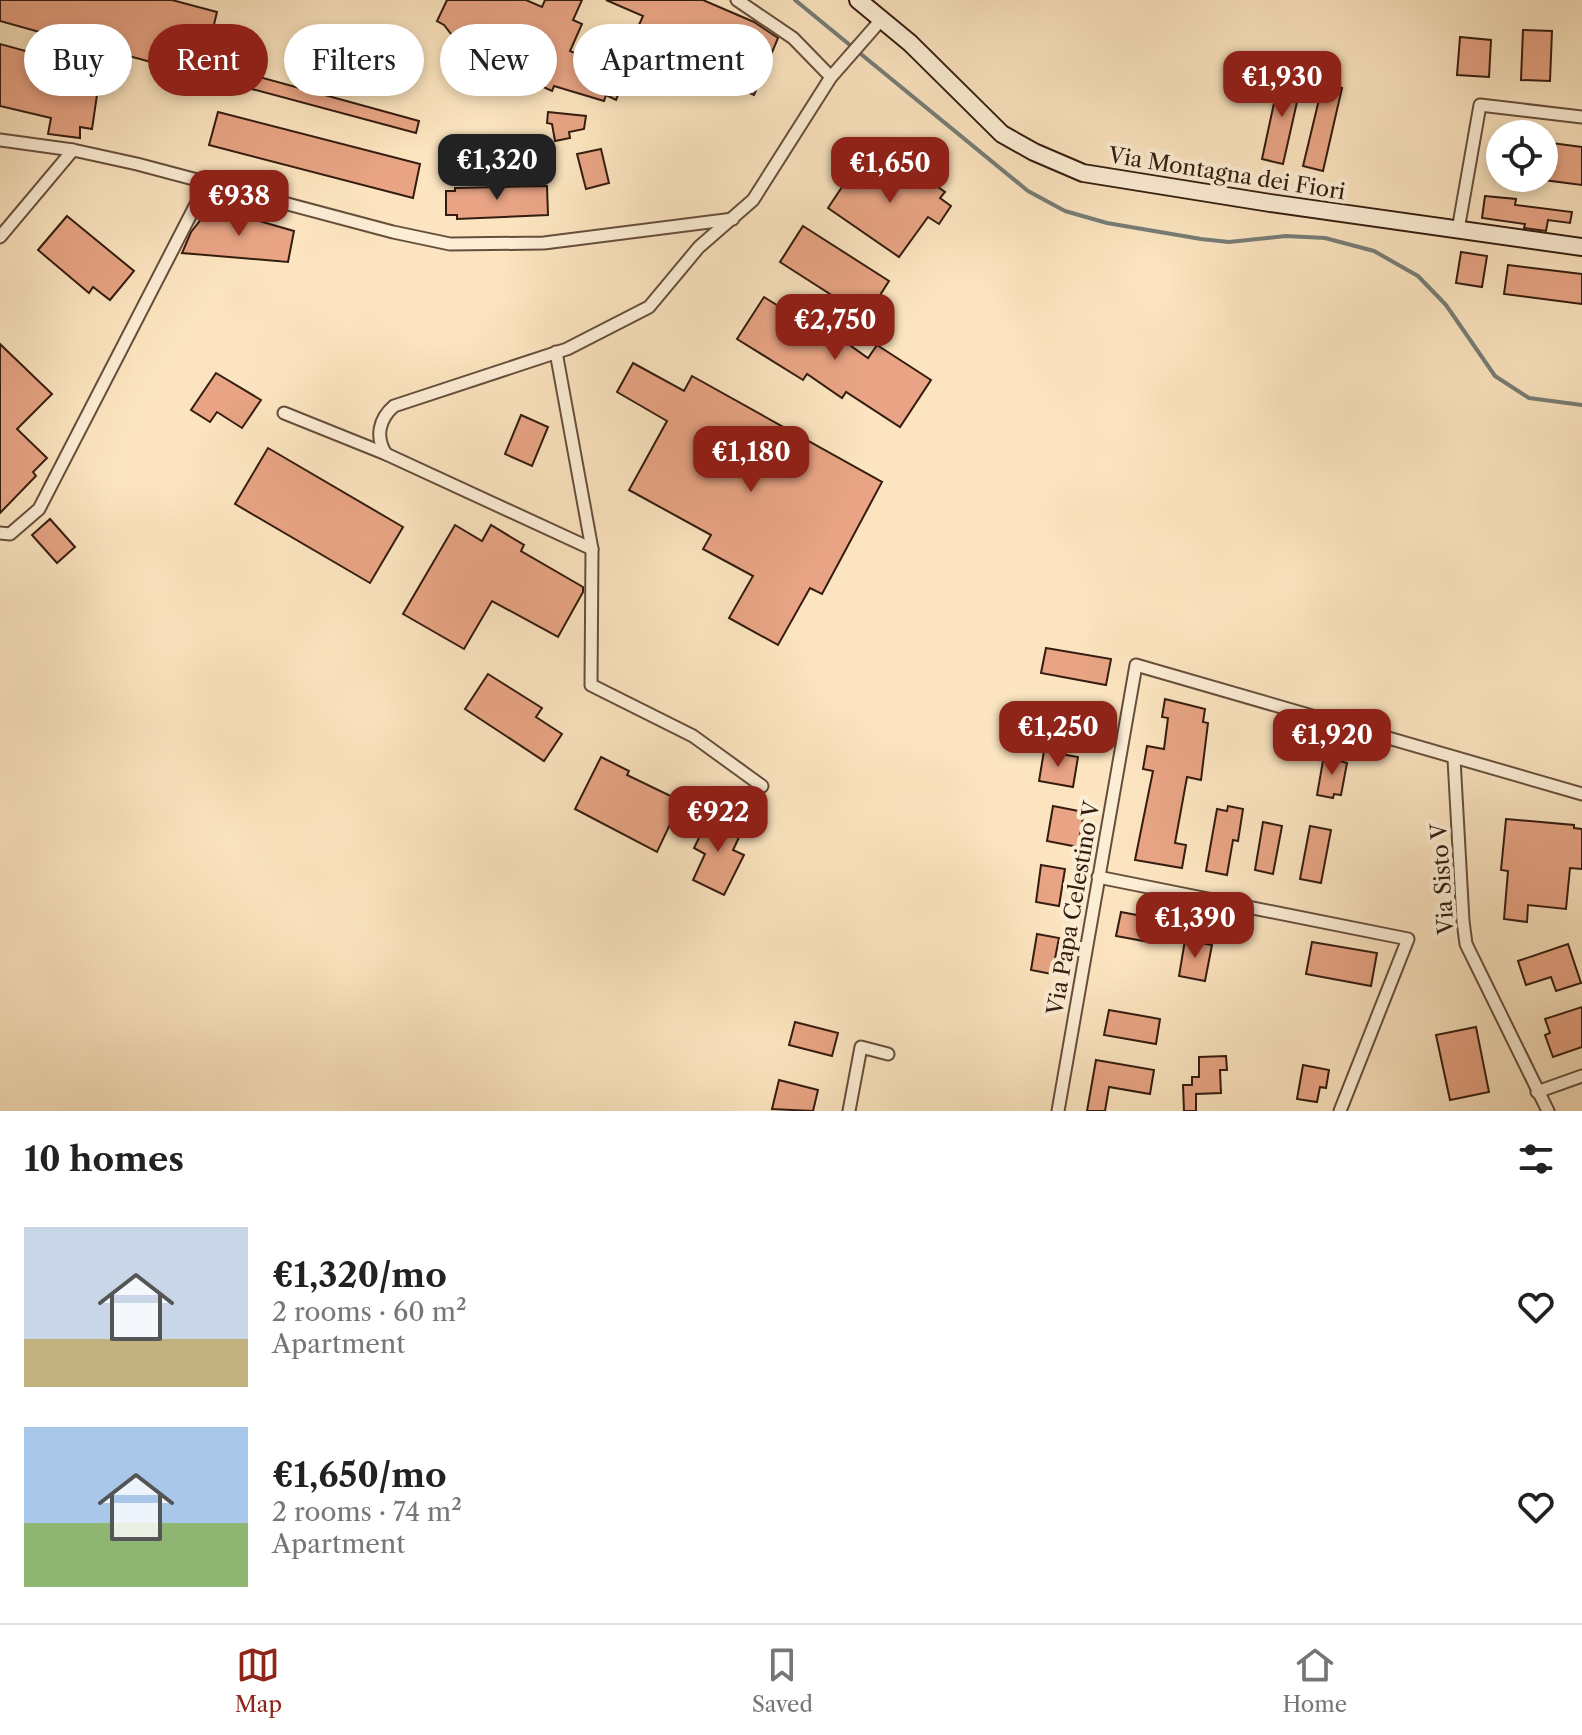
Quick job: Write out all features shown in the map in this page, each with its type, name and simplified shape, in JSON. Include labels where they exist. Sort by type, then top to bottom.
[{"type":"main road","name":"Via Montagna dei Fiori","points":[[858,0],[876,25],[910,43],[1002,134],[1083,173],[1582,247]]},
{"type":"street","points":[[737,0],[793,38],[831,77]]},
{"type":"street","points":[[386,454],[380,441],[380,426],[387,411],[394,406],[556,352],[649,307],[699,247],[753,200],[831,77],[876,25]]},
{"type":"street","points":[[1458,230],[1480,105],[1582,117]]},
{"type":"street","points":[[0,140],[73,150],[208,181],[393,232],[450,244],[544,243],[733,219]]},
{"type":"street","points":[[0,237],[73,150]]},
{"type":"street","points":[[0,533],[10,534],[39,509],[208,181]]},
{"type":"street","points":[[556,352],[592,549],[591,685],[693,736],[762,786]]},
{"type":"street","points":[[284,413],[386,454],[592,549]]},
{"type":"street","name":"Via Papa Celestino V","points":[[1058,1111],[1136,665],[1454,759]]},
{"type":"street","points":[[1454,759],[1582,794]]},
{"type":"street","name":"Via Sisto V","points":[[1454,759],[1466,944],[1548,1111]]},
{"type":"street","points":[[1098,877],[1408,939],[1340,1111]]},
{"type":"street","points":[[849,1111],[861,1047],[888,1054]]},
{"type":"street","points":[[1537,1092],[1582,1076]]},
{"type":"building","points":[[0,0],[172,0],[217,12],[214,24],[148,24],[148,61],[132,57],[132,24],[24,24],[24,28],[0,21]]},
{"type":"building","points":[[447,0],[526,0],[542,7],[545,0],[582,0],[573,20],[582,24],[573,24],[570,51],[573,52],[573,92],[557,87],[557,24],[442,24],[437,21]]},
{"type":"building","points":[[606,0],[703,0],[757,24],[639,24],[643,16]]},
{"type":"building","points":[[1523,30],[1552,31],[1550,81],[1521,80]]},
{"type":"building","points":[[1460,37],[1491,40],[1489,77],[1457,75]]},
{"type":"building","points":[[0,44],[24,51],[24,96],[97,96],[92,129],[80,127],[80,138],[48,134],[51,118],[0,106]]},
{"type":"building","points":[[1280,75],[1302,80],[1283,164],[1262,159]]},
{"type":"building","points":[[268,79],[284,84],[284,96],[328,96],[419,121],[416,133],[268,93]]},
{"type":"building","points":[[1323,83],[1342,88],[1323,171],[1303,166]]},
{"type":"building","points":[[587,96],[606,96],[604,101]]},
{"type":"building","points":[[218,112],[420,164],[413,198],[209,145]]},
{"type":"building","points":[[548,112],[586,116],[584,129],[569,132],[570,138],[555,141],[552,124],[547,123]]},
{"type":"building","points":[[1558,144],[1582,147],[1582,185],[1558,182]]},
{"type":"building","points":[[601,149],[609,183],[586,189],[577,154]]},
{"type":"building","points":[[884,160],[894,167],[899,160],[945,192],[940,198],[951,206],[939,224],[928,217],[899,257],[828,208],[852,172],[868,182]]},
{"type":"building","points":[[547,186],[548,215],[457,219],[457,215],[446,215],[446,191],[455,191],[455,188]]},
{"type":"building","points":[[1485,196],[1516,199],[1515,205],[1572,212],[1570,223],[1548,220],[1546,231],[1524,228],[1525,224],[1482,218]]},
{"type":"building","points":[[211,207],[294,231],[288,262],[182,253],[191,232]]},
{"type":"building","points":[[67,216],[134,271],[110,300],[93,287],[89,293],[38,250]]},
{"type":"building","points":[[803,226],[889,281],[866,317],[780,262]]},
{"type":"building","points":[[1461,252],[1487,256],[1482,287],[1456,283]]},
{"type":"building","points":[[1508,265],[1582,274],[1582,304],[1504,294]]},
{"type":"building","points":[[764,297],[831,339],[834,334],[868,358],[877,345],[931,380],[900,427],[846,392],[842,398],[807,374],[803,380],[737,339]]},
{"type":"building","points":[[0,344],[52,394],[17,429],[47,458],[33,472],[36,476],[0,513]]},
{"type":"building","points":[[633,363],[684,391],[692,376],[882,482],[822,594],[810,588],[778,645],[729,618],[753,576],[703,549],[711,535],[629,490],[667,421],[617,392]]},
{"type":"building","points":[[216,373],[261,400],[242,428],[217,412],[210,422],[191,410]]},
{"type":"building","points":[[521,415],[548,427],[532,466],[505,454]]},
{"type":"building","points":[[268,448],[403,527],[370,583],[235,504]]},
{"type":"building","points":[[50,519],[75,547],[57,563],[32,535]]},
{"type":"building","points":[[455,525],[482,541],[491,525],[524,545],[521,551],[583,587],[558,637],[492,601],[464,649],[403,614]]},
{"type":"building","points":[[1046,648],[1111,659],[1106,685],[1041,673]]},
{"type":"building","points":[[488,674],[542,708],[536,717],[562,734],[544,761],[465,709]]},
{"type":"building","points":[[1165,699],[1205,709],[1203,722],[1208,723],[1201,780],[1187,777],[1175,843],[1186,845],[1182,868],[1135,860],[1153,771],[1143,769],[1147,746],[1164,749],[1168,718],[1162,717]]},
{"type":"building","points":[[1044,751],[1078,757],[1073,787],[1039,781]]},
{"type":"building","points":[[1324,755],[1340,758],[1340,761],[1347,763],[1341,795],[1334,794],[1333,798],[1317,795]]},
{"type":"building","points":[[601,757],[629,771],[627,775],[681,801],[657,852],[575,809]]},
{"type":"building","points":[[1053,806],[1084,812],[1078,847],[1047,841]]},
{"type":"building","points":[[1228,806],[1243,809],[1238,841],[1233,840],[1227,875],[1206,871],[1217,809],[1227,811]]},
{"type":"building","points":[[711,813],[743,829],[733,850],[744,855],[724,895],[693,880],[705,854],[694,848]]},
{"type":"building","points":[[1506,819],[1574,825],[1574,828],[1582,829],[1582,869],[1570,868],[1566,909],[1528,905],[1527,922],[1504,919],[1508,871],[1501,870]]},
{"type":"building","points":[[1263,822],[1282,826],[1273,874],[1255,870]]},
{"type":"building","points":[[1310,826],[1331,830],[1321,883],[1300,879]]},
{"type":"building","points":[[1041,865],[1065,869],[1059,906],[1036,902]]},
{"type":"building","points":[[1121,912],[1153,918],[1149,942],[1116,936]]},
{"type":"building","points":[[1037,934],[1059,938],[1052,974],[1031,970]]},
{"type":"building","points":[[1185,940],[1212,945],[1205,981],[1179,976]]},
{"type":"building","points":[[1312,942],[1377,953],[1371,986],[1306,974]]},
{"type":"building","points":[[1568,944],[1581,983],[1556,991],[1551,977],[1526,985],[1518,961]]},
{"type":"building","points":[[1582,1007],[1582,1047],[1553,1057],[1545,1035],[1550,1033],[1545,1019]]},
{"type":"building","points":[[1109,1010],[1160,1019],[1156,1044],[1104,1035]]},
{"type":"building","points":[[795,1022],[838,1033],[832,1056],[789,1045]]},
{"type":"building","points":[[1476,1027],[1489,1092],[1450,1100],[1436,1035]]},
{"type":"building","points":[[1226,1056],[1227,1070],[1220,1070],[1221,1093],[1196,1094],[1196,1111],[1184,1111],[1183,1085],[1192,1085],[1192,1077],[1199,1077],[1199,1057]]},
{"type":"building","points":[[1096,1060],[1154,1070],[1150,1094],[1109,1087],[1105,1111],[1087,1111]]},
{"type":"building","points":[[1303,1065],[1329,1070],[1326,1088],[1320,1087],[1317,1102],[1297,1099]]},
{"type":"building","points":[[779,1080],[818,1090],[813,1111],[772,1109]]},
{"type":"waterway","points":[[795,0],[1028,191],[1065,211],[1107,223],[1201,239],[1229,242],[1286,236],[1325,238],[1374,251],[1418,276],[1446,305],[1495,376],[1529,398],[1582,405]]}]
